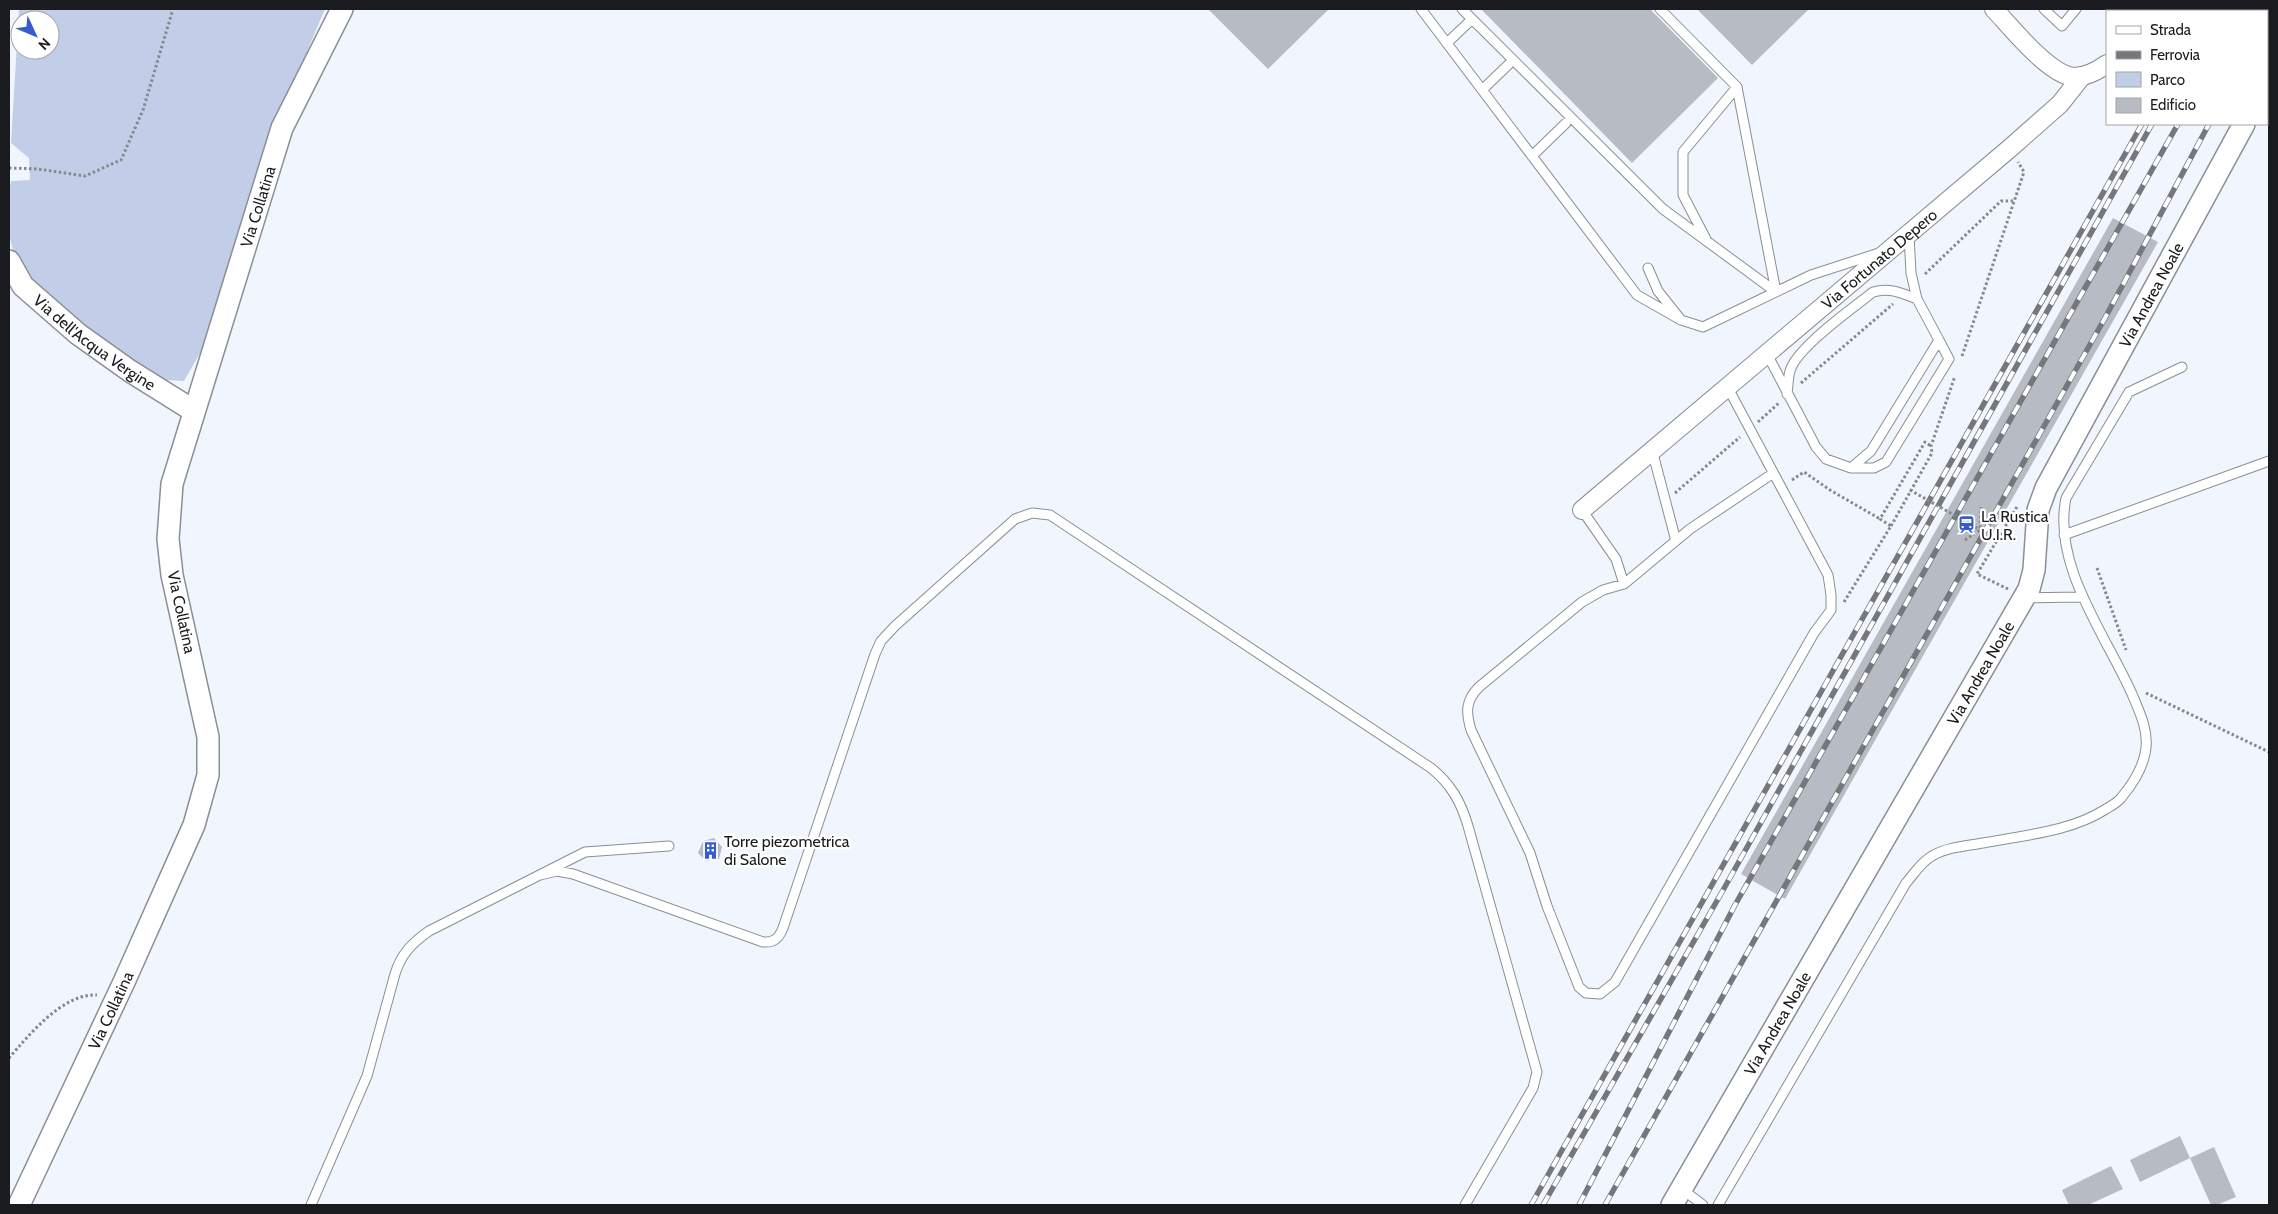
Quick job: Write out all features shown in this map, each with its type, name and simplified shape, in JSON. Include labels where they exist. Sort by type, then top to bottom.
[{"type":"street","name":"Via Collatina","points":[[19,1205],[117,996],[194,825],[208,775],[208,737],[172,575],[168,539],[172,484],[282,128],[342,9]]},
{"type":"street","points":[[1994,9],[2052,67],[2069,76],[2082,76],[2106,65]]},
{"type":"street","name":"Via Fortunato Depero","points":[[1582,510],[2009,149],[2060,104],[2082,76]]},
{"type":"street","name":"Via Andrea Noale","points":[[1677,1197],[2029,589],[2034,570],[2038,510],[2046,488],[2243,125]]},
{"type":"street","name":"Via dell'Acqua Vergine","points":[[9,260],[23,286],[78,334],[130,371],[194,411]]},
{"type":"lane","points":[[1421,9],[1637,295],[1680,320],[1703,327],[1811,275],[1889,250]]},
{"type":"lane","points":[[1462,9],[1663,209],[1776,292]]},
{"type":"lane","points":[[1660,9],[1737,87],[1776,292]]},
{"type":"lane","points":[[2044,9],[2062,26],[2076,9]]},
{"type":"lane","points":[[1447,43],[1468,23]]},
{"type":"lane","points":[[1482,90],[1509,64]]},
{"type":"lane","points":[[1708,242],[1683,195],[1683,152],[1737,87]]},
{"type":"lane","points":[[1532,156],[1566,123]]},
{"type":"lane","points":[[1767,354],[1816,447],[1826,459],[1851,468],[1874,468],[1886,462],[1949,359],[1917,299],[1908,233]]},
{"type":"lane","points":[[1648,268],[1658,291],[1680,320]]},
{"type":"lane","points":[[1787,395],[1790,370],[1797,357],[1873,292],[1882,289],[1917,299]]},
{"type":"lane","points":[[1851,468],[1871,451],[1939,340]]},
{"type":"lane","points":[[1718,1205],[1906,883],[1918,868],[1931,856],[1954,848],[2054,830],[2092,818],[2119,800],[2135,778],[2146,749],[2144,723],[2123,673],[2081,597],[2064,534],[2062,516],[2066,498],[2129,392],[2182,367]]},
{"type":"lane","points":[[1728,388],[1772,474],[1828,575],[1831,610],[1814,633],[1614,982],[1604,992],[1591,995],[1579,987],[1530,853],[1471,730],[1467,708],[1472,694],[1479,687],[1582,602],[1603,590],[1624,584],[1718,509],[1772,474]]},
{"type":"lane","points":[[1652,450],[1676,541]]},
{"type":"lane","points":[[2064,534],[2269,461]]},
{"type":"lane","points":[[1582,510],[1616,559],[1624,584]]},
{"type":"lane","points":[[540,875],[557,871],[573,874],[763,942],[774,941],[778,938],[783,928],[875,654],[882,641],[895,626],[1015,519],[1032,512],[1050,515],[1431,768],[1444,779],[1457,797],[1468,826],[1537,1072],[1529,1096],[1465,1205]]},
{"type":"lane","points":[[2024,598],[2081,597]]},
{"type":"lane","points":[[311,1205],[367,1076],[394,974],[404,952],[430,931],[593,850],[669,846]]},
{"type":"lane","points":[[1677,1197],[1703,1205]]},
{"type":"path","points":[[9,168],[38,169],[84,176],[121,160],[143,110],[173,9]]},
{"type":"path","points":[[1960,361],[2024,172],[2009,149]]},
{"type":"path","points":[[1914,284],[2001,201],[2015,201]]},
{"type":"path","points":[[1665,501],[1904,294]]},
{"type":"path","points":[[1831,610],[1837,613],[1891,526],[1932,453],[1931,446],[1957,371]]},
{"type":"path","points":[[1880,519],[1925,442],[1931,446]]},
{"type":"path","points":[[1780,487],[1804,472],[1830,490],[1891,526]]},
{"type":"path","points":[[1910,490],[1998,540]]},
{"type":"path","points":[[2020,503],[1978,574],[2024,598]]},
{"type":"path","points":[[1980,530],[1981,507]]},
{"type":"path","points":[[1965,540],[1980,530]]},
{"type":"path","points":[[2096,568],[2127,652]]},
{"type":"path","points":[[2141,690],[2160,701],[2269,752]]},
{"type":"path","points":[[9,1058],[50,1014],[85,994],[117,996]]},
{"type":"green space","points":[[19,9],[325,9],[273,132],[211,334],[184,381],[162,380],[50,300],[36,288],[25,274],[14,253],[11,242],[8,204],[11,181],[30,180],[29,158],[11,143],[16,60],[60,60],[60,10]]},
{"type":"building","points":[[1208,9],[1329,9],[1268,69]]},
{"type":"building","points":[[1481,9],[1650,9],[1718,78],[1632,163]]},
{"type":"building","points":[[1697,9],[1809,9],[1752,65]]},
{"type":"building","points":[[2113,218],[2158,242],[1785,899],[1741,874]]},
{"type":"building","name":"Torre piezometrica di Salone","points":[[714,838],[722,847],[719,859],[706,861],[698,853],[703,841]]},
{"type":"building","points":[[2180,1136],[2190,1158],[2140,1182],[2130,1160]]},
{"type":"building","points":[[2214,1147],[2236,1197],[2217,1205],[2211,1205],[2190,1158]]},
{"type":"building","points":[[2111,1166],[2123,1189],[2088,1205],[2069,1205],[2062,1190]]},
{"type":"railway","points":[[1531,1205],[2141,125]]},
{"type":"railway","points":[[1543,1205],[1722,892],[2151,125]]},
{"type":"railway","points":[[1579,1205],[1735,905],[2177,125]]},
{"type":"railway","points":[[1605,1205],[2105,318],[2208,125]]},
{"type":"place","name":"La Rustica U.I.R.","points":[[1967,525]]},
{"type":"place","name":"Torre piezometrica di Salone","points":[[710,850]]}]
